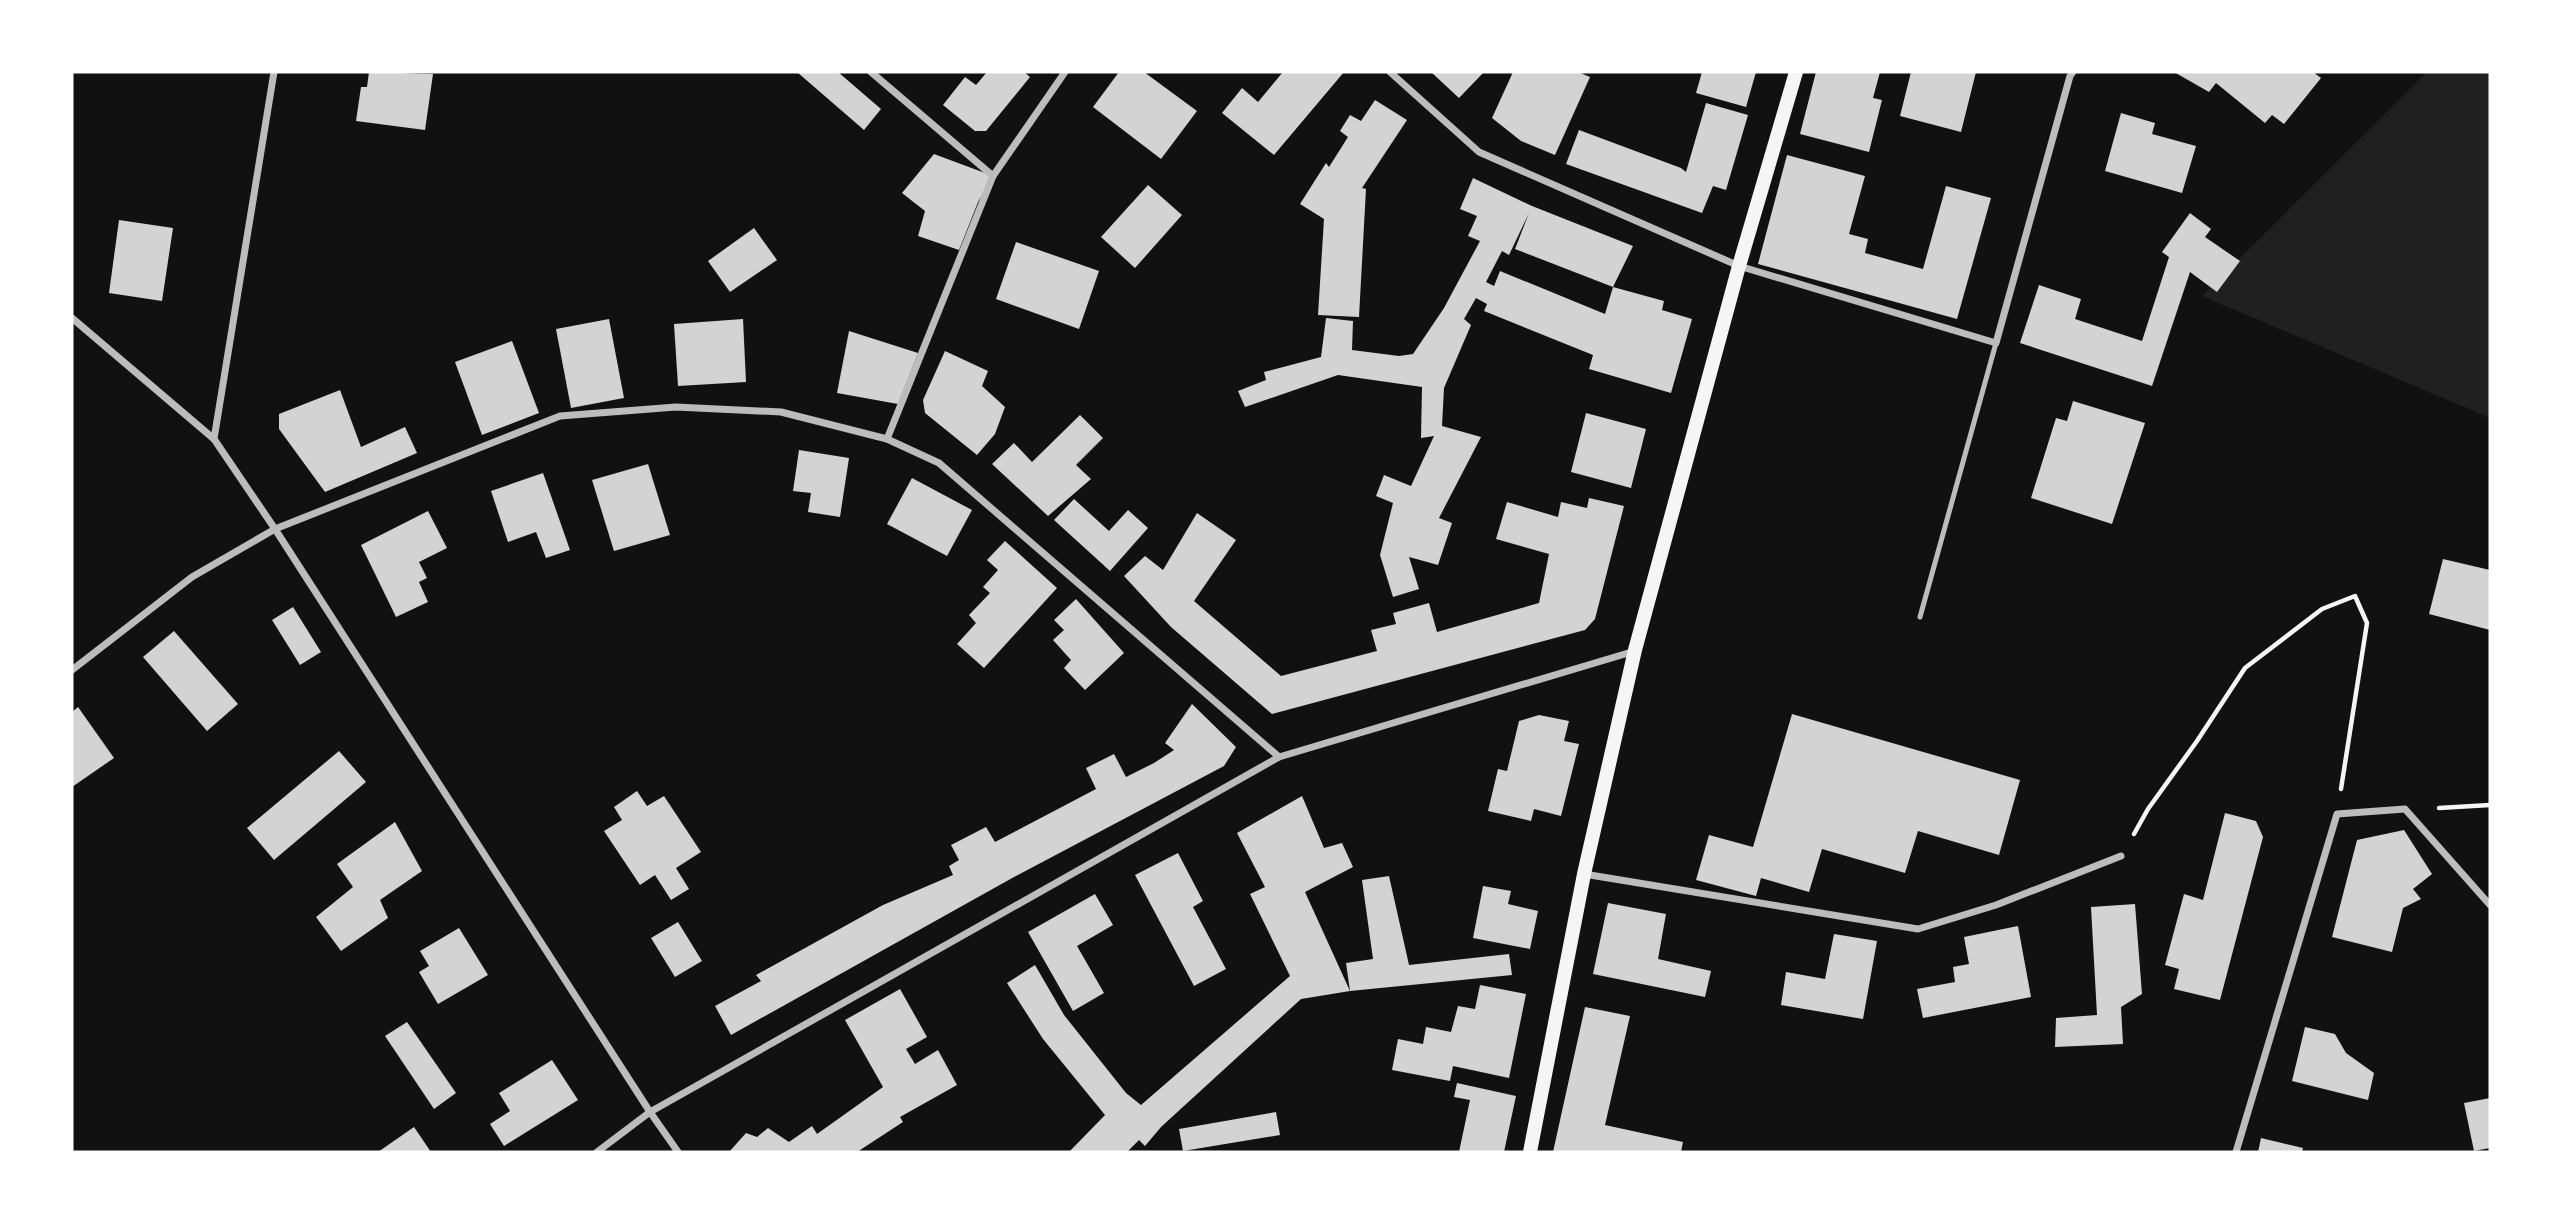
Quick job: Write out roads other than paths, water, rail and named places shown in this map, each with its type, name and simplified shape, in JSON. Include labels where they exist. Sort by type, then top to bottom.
[{"type":"main road","points":[[1530,1152],[1584,874],[1635,650],[1739,266],[1796,72]]},
{"type":"street","points":[[214,439],[274,72]]},
{"type":"street","points":[[871,72],[993,176]]},
{"type":"street","points":[[887,439],[993,176],[1065,72]]},
{"type":"street","points":[[1390,72],[1479,152],[1739,266],[1996,343],[2073,72]]},
{"type":"street","points":[[72,318],[214,439],[678,1152]]},
{"type":"street","points":[[72,670],[192,577],[275,529],[560,416],[676,408],[781,412],[887,439],[939,463],[1279,757]]},
{"type":"street","points":[[597,1152],[650,1112],[1279,757],[1635,650]]},
{"type":"street","points":[[2236,1152],[2337,814],[2405,809],[2490,905]]},
{"type":"street","points":[[1584,874],[1918,929],[1996,905],[2121,856]]},
{"type":"lane","points":[[1920,617],[1996,343]]}]
